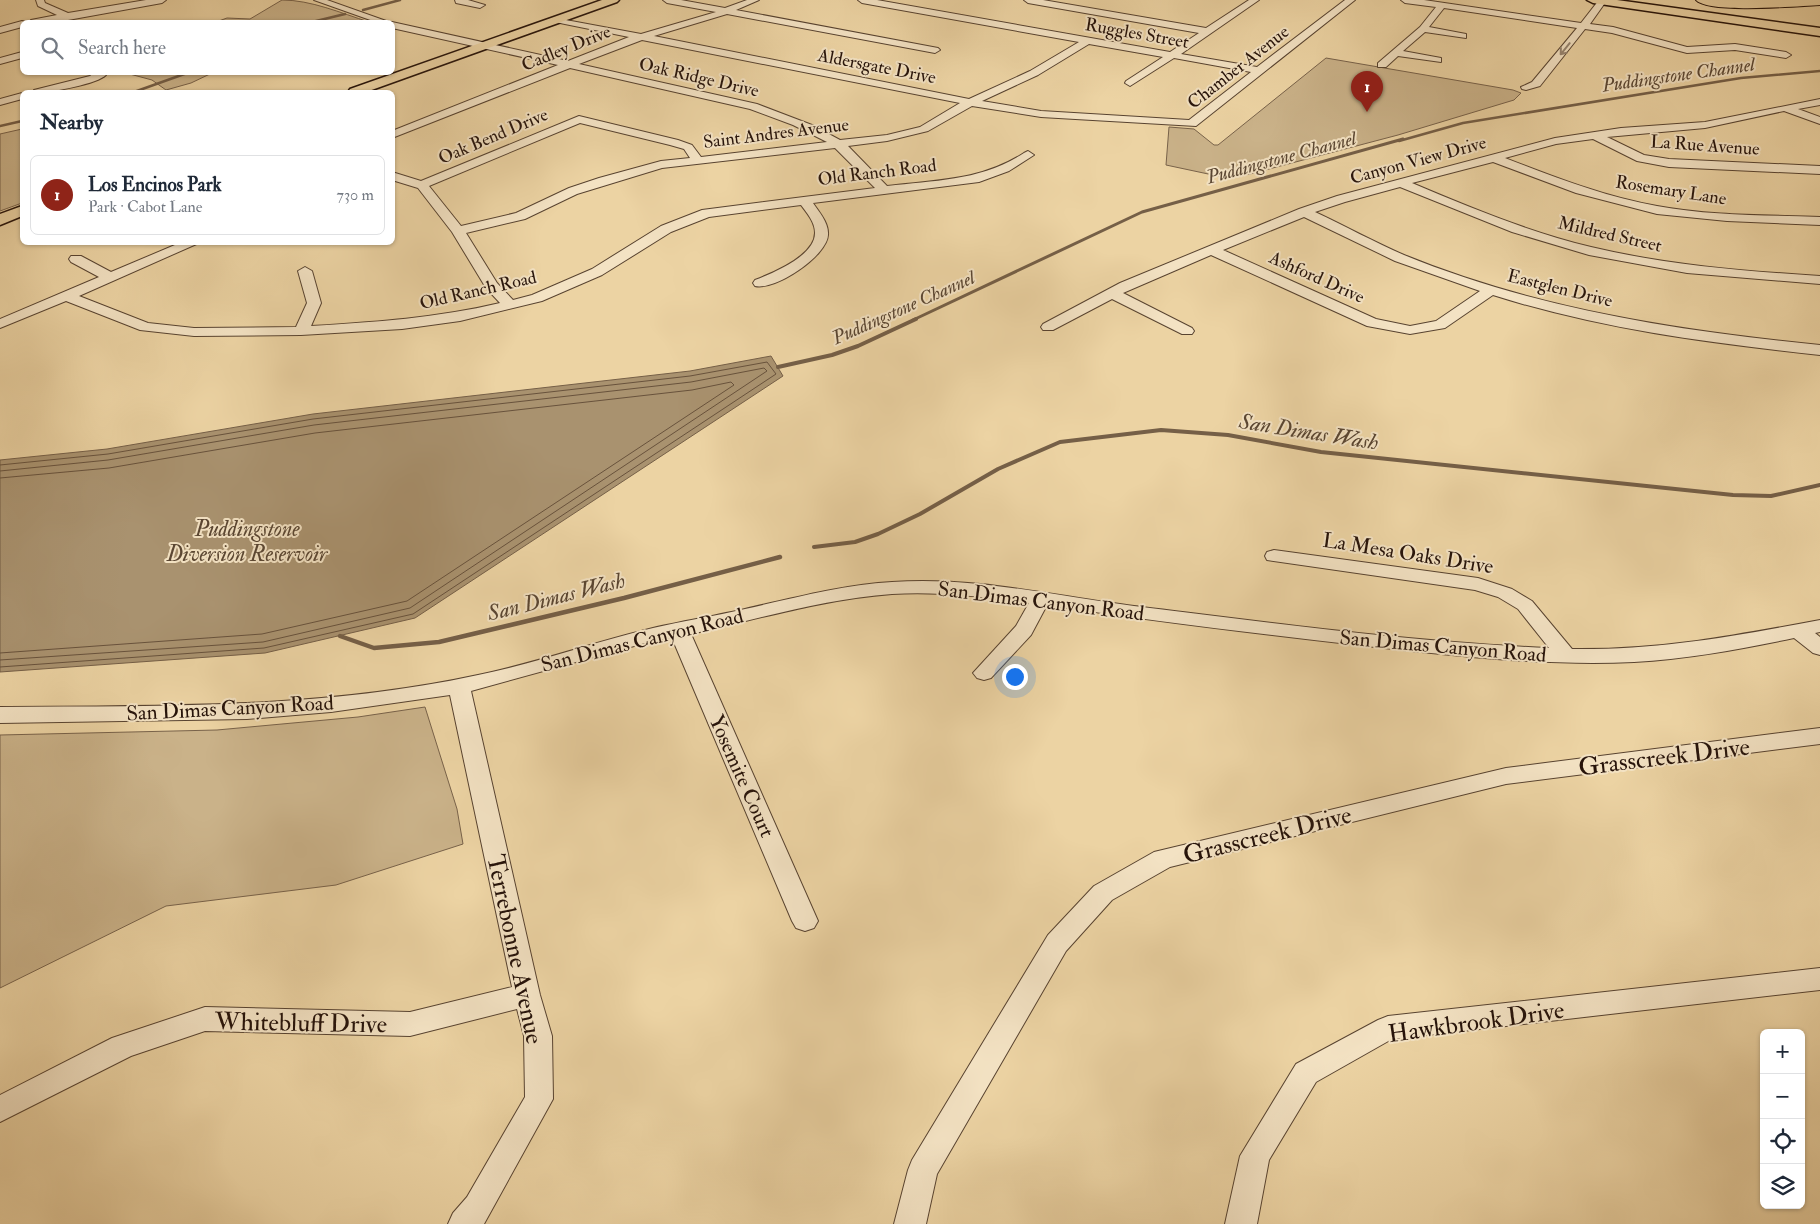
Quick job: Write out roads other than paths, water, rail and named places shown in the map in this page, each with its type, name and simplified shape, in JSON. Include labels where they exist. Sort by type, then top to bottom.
[{"type":"highway","points":[[1702,0],[1744,6],[1818,1]]},
{"type":"highway","points":[[1731,0],[1756,2],[1789,0]]},
{"type":"main road","points":[[361,90],[613,0]]},
{"type":"main road","points":[[1605,6],[1820,32]]},
{"type":"main road","points":[[0,220],[20,213]]},
{"type":"street","points":[[40,0],[41,4],[68,17]]},
{"type":"street","points":[[48,20],[162,0]]},
{"type":"street","points":[[318,0],[378,20]]},
{"type":"street","points":[[461,0],[459,1],[480,5]]},
{"type":"street","points":[[667,0],[935,50]]},
{"type":"street","name":"Cadley Drive","points":[[395,134],[641,36],[728,11],[755,0]]},
{"type":"street","name":"Ruggles Street","points":[[862,0],[1259,70]]},
{"type":"street","points":[[1028,0],[1205,32]]},
{"type":"street","points":[[1130,84],[1255,0]]},
{"type":"street","name":"Chamber Avenue","points":[[1192,124],[1351,0]]},
{"type":"street","points":[[1405,0],[1583,26],[1590,34]]},
{"type":"street","points":[[1382,65],[1423,29],[1442,5]]},
{"type":"street","points":[[1526,87],[1536,84],[1583,26],[1605,6]]},
{"type":"street","points":[[1548,68],[1563,67],[1590,34],[1605,6]]},
{"type":"street","name":"Aldersgate Drive","points":[[558,20],[970,102],[1041,114],[1192,124]]},
{"type":"street","name":"Oak Ridge Drive","points":[[395,26],[482,47],[753,106],[806,127],[837,144],[856,159],[884,190]]},
{"type":"street","points":[[0,30],[19,27]]},
{"type":"street","points":[[1423,29],[1463,36]]},
{"type":"street","points":[[1590,34],[1613,30],[1687,50],[1735,47],[1786,55]]},
{"type":"street","name":"Saint Andres Avenue","points":[[458,231],[520,216],[573,191],[603,180],[661,165],[887,138],[924,129],[970,102],[1034,73],[1087,41]]},
{"type":"street","points":[[1395,54],[1437,60]]},
{"type":"street","points":[[0,61],[20,56]]},
{"type":"street","points":[[46,90],[101,75]]},
{"type":"street","points":[[0,102],[20,97]]},
{"type":"street","name":"Canyon View Drive","points":[[1048,327],[1112,293],[1211,250],[1342,198],[1555,141],[1592,134],[1705,124],[1820,102]]},
{"type":"street","points":[[1784,108],[1820,121]]},
{"type":"street","name":"Oak Bend Drive","points":[[422,185],[579,118],[674,142],[688,147],[698,160]]},
{"type":"street","name":"La Rue Avenue","points":[[1592,134],[1641,158],[1669,163],[1820,170]]},
{"type":"street","name":"Old Ranch Road","points":[[66,296],[145,327],[194,332],[301,331],[402,325],[460,317],[537,298],[597,272],[666,229],[707,213],[979,178],[1011,167],[1028,155]]},
{"type":"street","name":"Rosemary Lane","points":[[1494,158],[1573,188],[1636,206],[1698,215],[1820,221]]},
{"type":"street","points":[[395,177],[422,185],[458,231],[491,286],[510,305]]},
{"type":"street","name":"Mildred Street","points":[[1401,183],[1480,217],[1558,243],[1648,263],[1731,275],[1820,280]]},
{"type":"street","points":[[760,283],[782,274],[806,259],[820,244],[822,233],[820,224],[804,200]]},
{"type":"street","name":"Eastglen Drive","points":[[1304,212],[1401,258],[1491,290],[1543,305],[1650,328],[1726,340],[1820,350]]},
{"type":"street","points":[[0,324],[187,245]]},
{"type":"street","name":"Ashford Drive","points":[[1211,250],[1372,323],[1410,330],[1440,325],[1491,290]]},
{"type":"street","points":[[76,259],[109,277]]},
{"type":"street","points":[[301,331],[314,303],[305,271]]},
{"type":"street","points":[[1112,293],[1188,331]]},
{"type":"street","name":"La Mesa Oaks Drive","points":[[1274,556],[1478,584],[1505,593],[1525,605],[1567,656]]},
{"type":"street","name":"San Dimas Canyon Road","points":[[0,715],[247,712],[331,705],[459,686],[655,634],[818,597],[884,588],[956,589],[1013,594],[1363,640],[1567,656],[1613,656],[1679,652],[1820,626]]},
{"type":"street","points":[[984,673],[1024,630],[1041,599]]},
{"type":"street","name":"Yosemite Court","points":[[678,630],[805,921]]},
{"type":"street","points":[[1798,630],[1820,648]]},
{"type":"street","name":"Terrebonne Avenue","points":[[459,686],[527,995],[538,1036],[539,1098],[478,1208],[464,1224]]},
{"type":"street","name":"Grasscreek Drive","points":[[910,1224],[923,1170],[1057,943],[1103,893],[1163,859],[1506,776],[1820,736]]},
{"type":"street","name":"Hawkbrook Drive","points":[[1242,1224],[1255,1156],[1306,1074],[1388,1028],[1820,979]]},
{"type":"street","name":"Whitebluff Drive","points":[[0,1109],[122,1047],[205,1019],[410,1024],[527,995]]},
{"type":"water","name":"Puddingstone Diversion Reservoir","points":[[771,356],[783,376],[415,618],[265,653],[0,672],[0,460],[107,449],[313,414],[690,371]]},
{"type":"waterway","points":[[363,10],[400,0]]},
{"type":"waterway","points":[[320,20],[345,14]]},
{"type":"waterway","name":"Puddingstone Channel","points":[[1399,141],[1463,123],[1741,78],[1820,71]]},
{"type":"waterway","points":[[140,90],[182,75]]},
{"type":"waterway","points":[[0,126],[20,121]]},
{"type":"waterway","name":"Puddingstone Channel","points":[[913,320],[1142,212],[1403,139]]},
{"type":"waterway","name":"Puddingstone Channel","points":[[778,367],[832,355],[858,346],[916,319]]},
{"type":"waterway","name":"San Dimas Wash","points":[[814,547],[855,542],[878,534],[920,514],[998,469],[1060,442],[1161,430],[1228,435],[1321,452],[1733,495],[1771,496],[1820,485]]},
{"type":"waterway","name":"San Dimas Wash","points":[[340,636],[374,648],[439,642],[624,598],[780,557]]},
{"type":"place","name":"Los Encinos Park","points":[[1367,112]]}]
